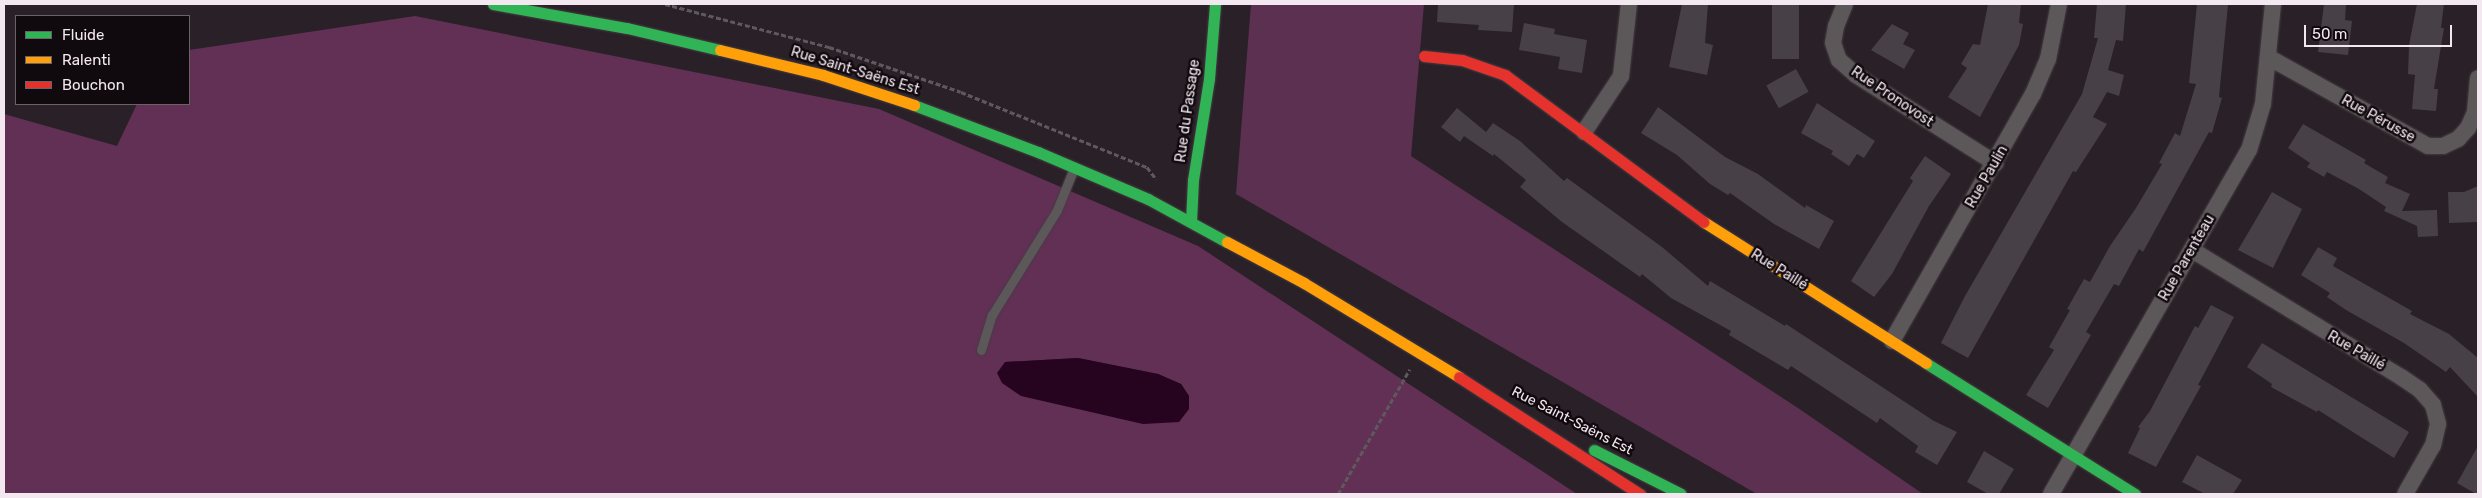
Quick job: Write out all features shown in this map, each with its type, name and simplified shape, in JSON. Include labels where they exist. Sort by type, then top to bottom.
[{"type":"main road","name":"Rue Saint-Saëns Est","points":[[493,4],[637,30],[823,75],[954,119],[1074,168],[1191,222],[1420,352],[1640,494]]},
{"type":"main road","name":"Rue du Passage","points":[[1191,222],[1193,180],[1209,79],[1215,4]]},
{"type":"main road","name":"Rue Paillé","points":[[1424,56],[1462,60],[1505,75],[1707,225],[2135,494]]},
{"type":"main road","name":"Rue Saint-Saëns Est","points":[[1495,399],[1681,494]]},
{"type":"street","points":[[1584,132],[1621,76],[1629,4]]},
{"type":"street","name":"Rue Pronovost","points":[[1845,4],[1836,26],[1833,43],[1839,60],[1880,90],[1995,163]]},
{"type":"street","name":"Rue Paulin","points":[[1892,342],[2033,94],[2048,59],[2059,4]]},
{"type":"street","name":"Rue Parenteau","points":[[2050,494],[2249,150],[2263,104],[2273,4]]},
{"type":"street","name":"Rue Pérusse","points":[[2268,58],[2428,146],[2443,146],[2458,139],[2468,128],[2475,112],[2478,78]]},
{"type":"street","name":"Rue Paillé","points":[[2192,250],[2420,390],[2433,405],[2438,424],[2433,445],[2405,494]]},
{"type":"lane","points":[[981,350],[992,315],[1057,210],[1074,168]]},
{"type":"path","points":[[1338,494],[1420,352]]},
{"type":"shaded area","points":[[1251,4],[1424,4],[1411,156],[1798,408],[1923,494],[1757,494],[1236,194]]},
{"type":"shaded area","points":[[415,16],[879,109],[1198,246],[1577,494],[4,494],[4,114],[117,146],[137,105],[190,105],[190,50]],"holes":[[[1078,358],[1158,374],[1181,384],[1189,396],[1005,362]]]},
{"type":"shaded area","points":[[1078,358],[1158,374],[1181,384],[1189,396],[1189,409],[1179,422],[1143,424],[1021,396],[1002,383],[997,373],[1005,362]]},
{"type":"building","points":[[1438,4],[1514,4],[1512,32],[1478,30],[1479,25],[1437,22]]},
{"type":"building","points":[[1682,4],[1708,4],[1705,43],[1713,45],[1707,75],[1669,67]]},
{"type":"building","points":[[1772,4],[1799,4],[1799,59],[1772,59]]},
{"type":"building","points":[[1988,4],[2021,4],[2019,23],[2023,24],[2019,45],[1980,117],[1948,97],[1967,68],[1961,64],[1973,44],[1980,45]]},
{"type":"building","points":[[2097,4],[2126,4],[2123,41],[2116,40],[2108,70],[2124,75],[2119,96],[2107,92],[2093,117],[2107,124],[2076,172],[2073,171],[1968,358],[1941,343],[1965,296],[2082,94],[2098,38],[2094,38]]},
{"type":"building","points":[[2197,4],[2228,5],[2219,97],[2222,98],[2212,133],[2209,132],[2143,252],[2139,249],[2119,286],[2114,284],[2086,332],[2091,335],[2048,408],[2026,395],[2054,350],[2049,347],[2070,310],[2067,309],[2084,279],[2090,282],[2110,246],[2136,208],[2162,164],[2159,163],[2175,133],[2180,136],[2196,84],[2189,83]]},
{"type":"building","points":[[2324,4],[2346,4],[2345,20],[2352,21],[2348,55],[2318,52]]},
{"type":"building","points":[[2417,4],[2444,4],[2441,28],[2444,28],[2434,89],[2438,89],[2436,111],[2412,109],[2415,75],[2408,74],[2409,45]]},
{"type":"building","points":[[1524,23],[1555,29],[1554,34],[1587,40],[1582,73],[1558,69],[1560,57],[1519,50]]},
{"type":"building","points":[[1892,24],[1909,33],[1903,44],[1915,50],[1904,69],[1871,50]]},
{"type":"building","points":[[1796,69],[1809,92],[1779,108],[1766,85]]},
{"type":"building","points":[[1817,103],[1875,141],[1864,158],[1857,154],[1849,166],[1831,154],[1833,151],[1801,133]]},
{"type":"building","points":[[1658,107],[1725,157],[1758,174],[1805,208],[1806,205],[1834,221],[1819,249],[1774,224],[1730,193],[1728,195],[1710,184],[1677,155],[1641,133]]},
{"type":"building","points":[[1457,108],[1486,132],[1493,123],[1520,141],[1564,181],[1567,178],[1662,247],[1708,286],[1710,281],[1785,326],[1786,324],[1934,421],[1957,432],[1937,465],[1915,452],[1918,446],[1880,418],[1877,423],[1791,366],[1788,370],[1729,335],[1731,331],[1671,298],[1642,274],[1640,277],[1562,222],[1520,187],[1526,180],[1494,154],[1493,156],[1464,136],[1460,142],[1441,127]]},
{"type":"building","points":[[2303,124],[2366,160],[2364,163],[2388,177],[2385,183],[2410,194],[2402,211],[2437,210],[2438,236],[2418,237],[2417,226],[2384,211],[2386,207],[2359,189],[2327,172],[2324,177],[2307,167],[2310,163],[2288,148]]},
{"type":"building","points":[[1925,156],[1951,174],[1929,206],[1892,274],[1874,297],[1851,281],[1913,181],[1910,178]]},
{"type":"building","points":[[2478,186],[2478,222],[2449,223],[2448,192],[2464,192]]},
{"type":"building","points":[[2272,192],[2302,209],[2273,268],[2238,250]]},
{"type":"building","points":[[2318,247],[2337,258],[2333,266],[2412,311],[2410,314],[2449,334],[2478,358],[2478,397],[2450,367],[2446,372],[2404,343],[2346,310],[2327,297],[2330,293],[2301,275]]},
{"type":"building","points":[[2211,305],[2234,317],[2198,385],[2201,386],[2156,467],[2128,453],[2140,428],[2138,427],[2150,411],[2195,326],[2198,328]]},
{"type":"building","points":[[2262,343],[2409,432],[2394,458],[2318,410],[2317,412],[2271,387],[2272,384],[2247,367]]},
{"type":"building","points":[[2478,446],[2478,494],[2476,494],[2457,483]]},
{"type":"building","points":[[1984,451],[2014,469],[1999,494],[1988,494],[1967,482]]},
{"type":"building","points":[[2197,455],[2242,480],[2233,494],[2205,494],[2182,482]]},
{"type":"traffic: fast","points":[[493,4],[627,28],[720,50]]},
{"type":"traffic: fast","points":[[1191,222],[1193,180],[1209,79],[1215,4]]},
{"type":"traffic: fast","points":[[914,105],[1038,152],[1148,199],[1227,242]]},
{"type":"traffic: fast","points":[[1926,363],[2135,494]]},
{"type":"traffic: fast","points":[[1594,450],[1681,494]]},
{"type":"traffic: slow","points":[[720,50],[823,75],[914,105]]},
{"type":"traffic: slow","points":[[1704,222],[1926,363]]},
{"type":"traffic: slow","points":[[1227,242],[1304,283],[1459,377]]},
{"type":"traffic: jam","points":[[1424,56],[1462,60],[1505,75],[1704,222]]},
{"type":"traffic: jam","points":[[1459,377],[1640,494]]}]
